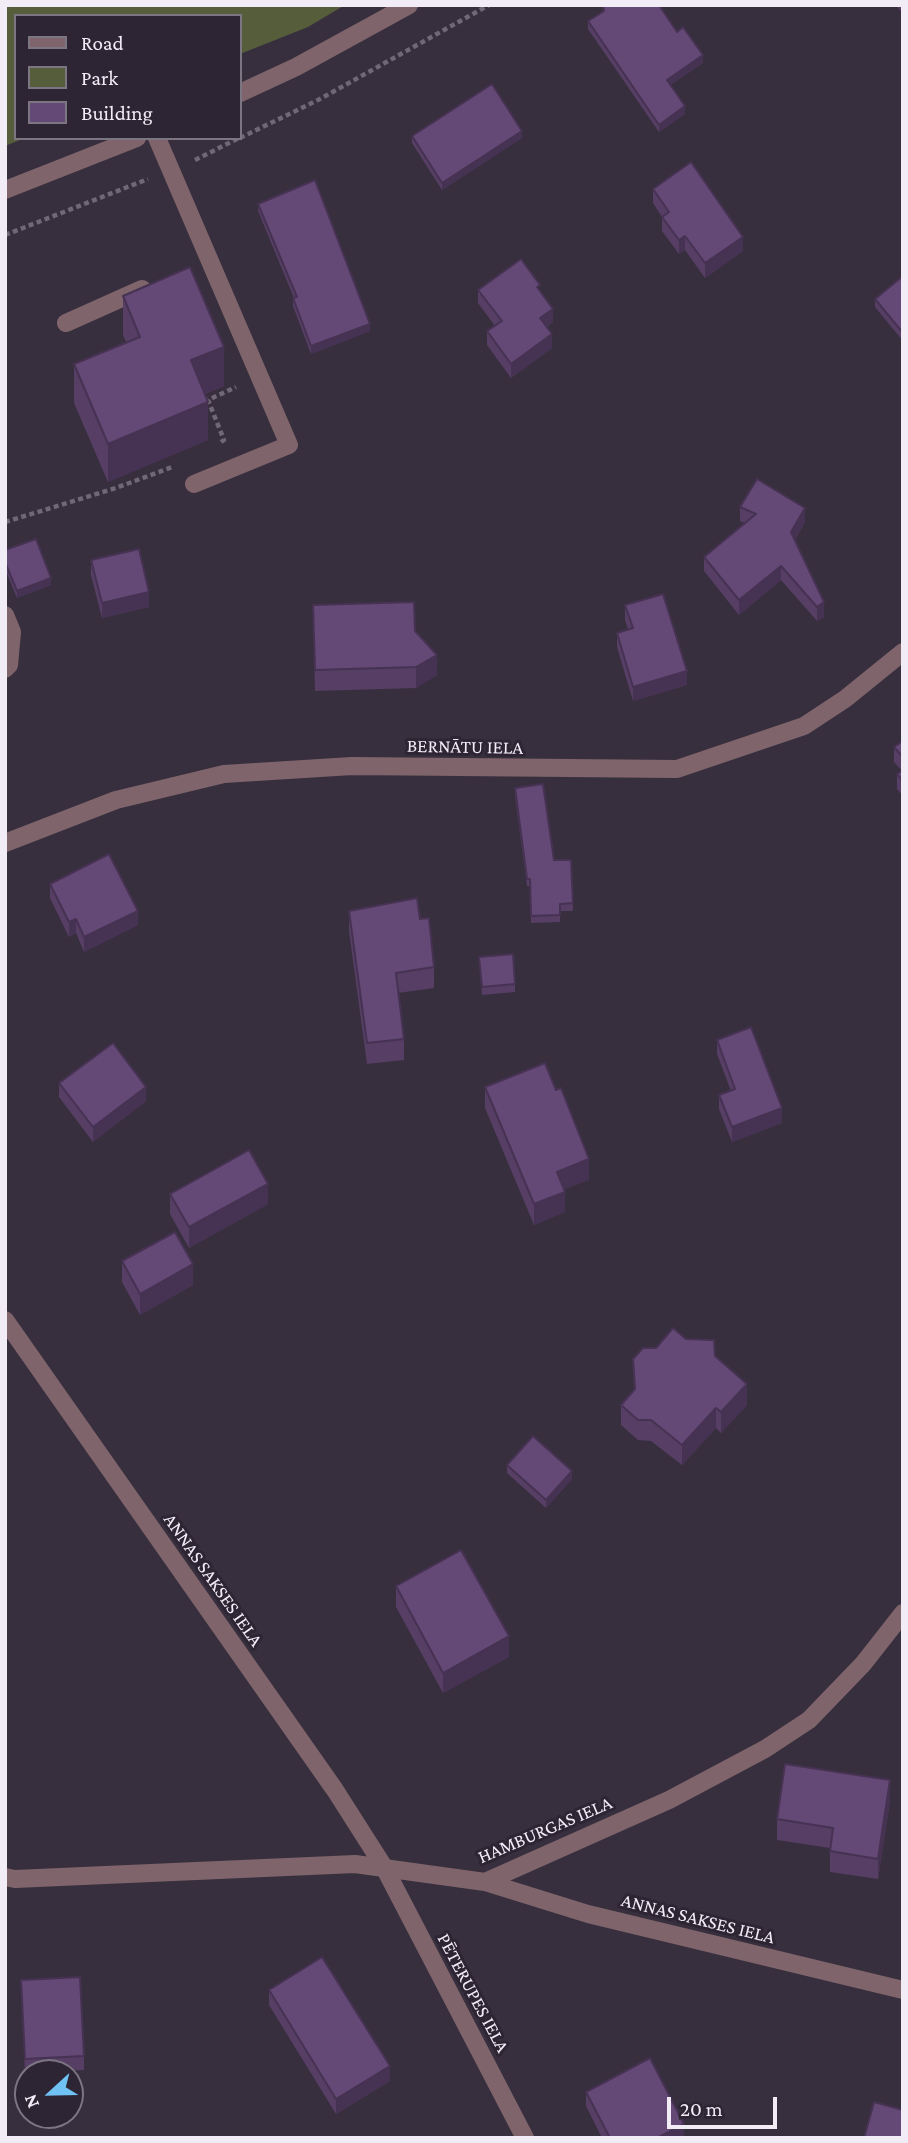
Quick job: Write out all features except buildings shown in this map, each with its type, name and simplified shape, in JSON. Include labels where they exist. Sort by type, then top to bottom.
[{"type":"street","points":[[242,92],[296,67],[409,5]]},
{"type":"street","points":[[5,190],[132,140]]},
{"type":"street","points":[[158,140],[204,262],[289,445],[194,484]]},
{"type":"street","points":[[66,323],[162,281]]},
{"type":"street","points":[[5,615],[12,632],[9,665],[5,669]]},
{"type":"street","name":"BERNĀTU IELA","points":[[5,844],[116,800],[224,774],[352,766],[677,769],[804,726],[845,699],[903,652]]},
{"type":"street","name":"ANNAS SAKSES IELA","points":[[5,1320],[335,1790],[384,1867]]},
{"type":"street","name":"HAMBURGAS IELA","points":[[5,1877],[57,1878],[355,1864],[485,1882],[669,1800],[765,1749],[809,1720],[863,1664],[903,1613]]},
{"type":"street","name":"PĒTERUPES IELA","points":[[384,1867],[525,2138]]},
{"type":"street","name":"ANNAS SAKSES IELA","points":[[485,1882],[587,1914],[903,1990]]},
{"type":"path","points":[[242,137],[320,99],[489,5]]},
{"type":"path","points":[[5,235],[170,170],[235,140]]},
{"type":"path","points":[[213,446],[224,440],[208,400],[259,376]]},
{"type":"path","points":[[5,522],[116,488],[179,465]]},
{"type":"green space","points":[[5,5],[345,5],[308,27],[242,53],[242,14],[14,14],[14,140],[20,140],[5,146]]}]
